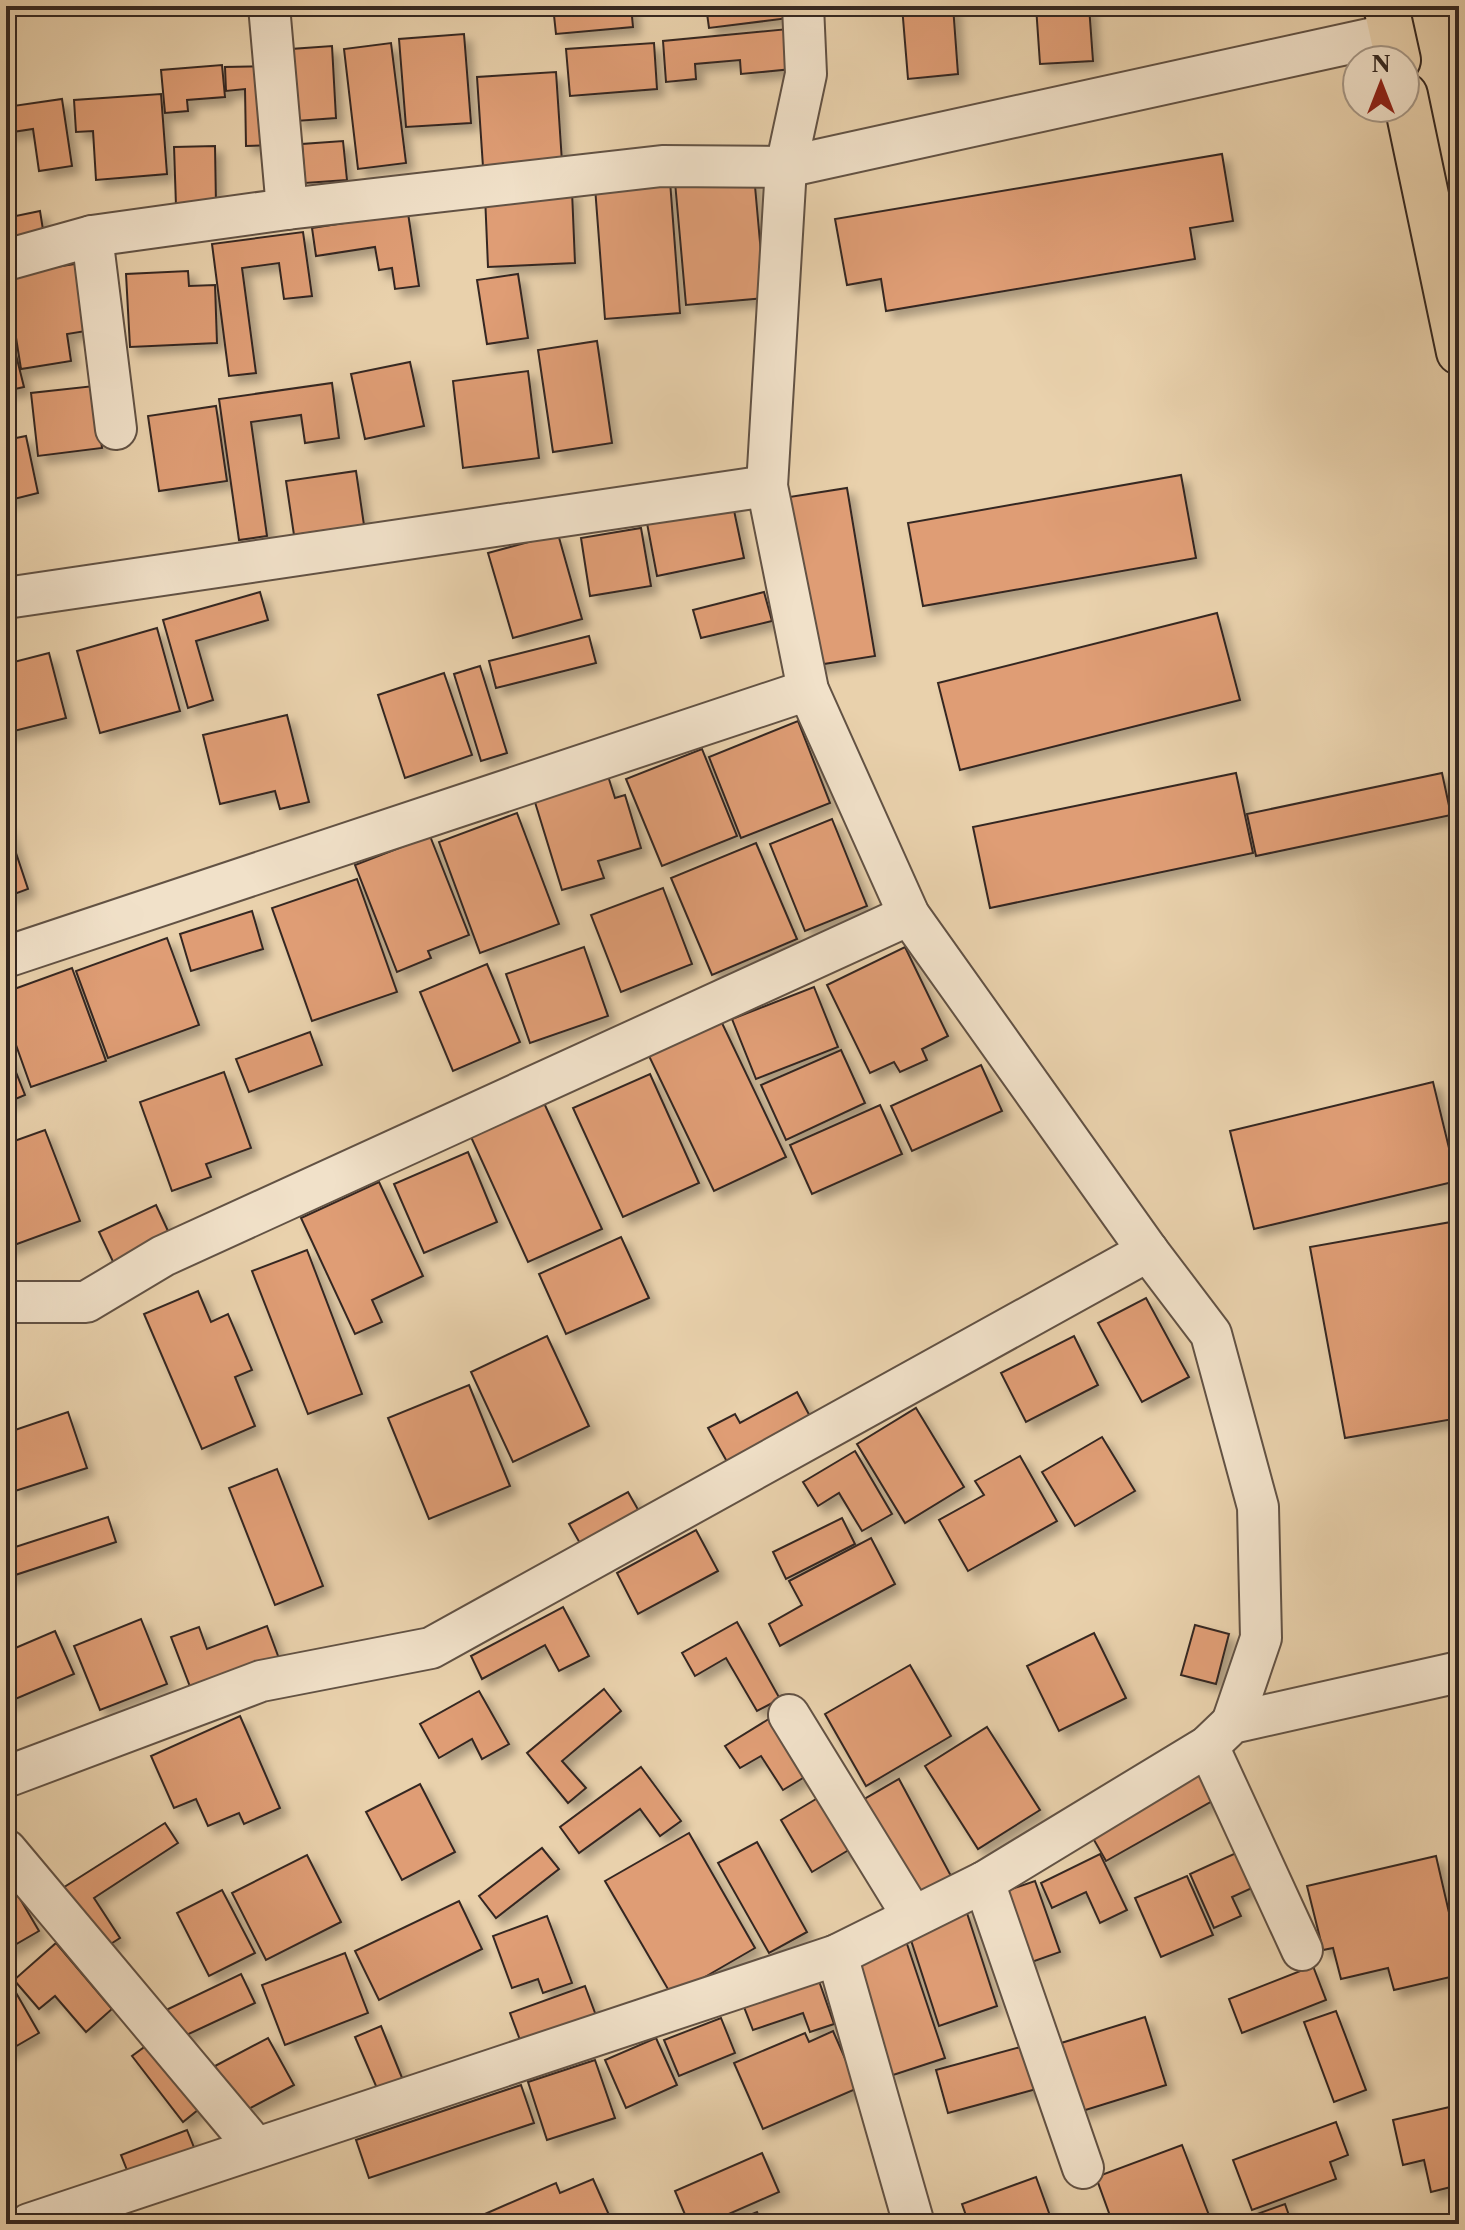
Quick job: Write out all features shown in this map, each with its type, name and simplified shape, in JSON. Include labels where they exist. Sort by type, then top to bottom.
[{"type":"main road","points":[[1411,124],[1459,352]]},
{"type":"street","points":[[269,6],[287,209]]},
{"type":"street","points":[[803,6],[806,74],[786,167],[767,486],[808,690],[909,915],[1148,1251],[1211,1334],[1258,1507],[1261,1638],[1220,1734],[1302,1950]]},
{"type":"street","points":[[6,260],[92,236],[287,209],[662,166],[786,167],[1392,33]]},
{"type":"street","points":[[92,236],[116,429]]},
{"type":"street","points":[[6,598],[767,486]]},
{"type":"street","points":[[6,957],[808,690]]},
{"type":"street","points":[[6,1302],[86,1302],[163,1256],[909,915]]},
{"type":"street","points":[[6,1777],[261,1681],[431,1648],[1148,1251]]},
{"type":"street","points":[[29,2224],[837,1955],[912,1915],[984,1882],[1220,1734],[1459,1672]]},
{"type":"street","points":[[789,1715],[912,1915]]},
{"type":"street","points":[[6,1850],[106,1965],[256,2148]]},
{"type":"street","points":[[984,1882],[1083,2168]]},
{"type":"street","points":[[837,1955],[914,2224]]},
{"type":"building","points":[[553,6],[631,6],[633,27],[556,34]]},
{"type":"building","points":[[706,6],[788,6],[789,18],[709,28]]},
{"type":"building","points":[[902,6],[953,6],[958,74],[908,79]]},
{"type":"building","points":[[1036,6],[1089,6],[1093,61],[1040,64]]},
{"type":"building","points":[[788,29],[792,69],[741,74],[740,60],[695,64],[696,79],[666,82],[663,41]]},
{"type":"building","points":[[464,34],[471,123],[406,127],[399,39]]},
{"type":"building","points":[[391,43],[406,163],[358,169],[344,49]]},
{"type":"building","points":[[654,43],[657,89],[570,96],[566,49]]},
{"type":"building","points":[[332,46],[336,118],[296,121],[291,49]]},
{"type":"building","points":[[222,65],[225,97],[187,100],[188,111],[165,113],[161,70]]},
{"type":"building","points":[[271,66],[275,145],[246,146],[245,89],[226,91],[225,67]]},
{"type":"building","points":[[556,72],[562,162],[483,167],[477,77]]},
{"type":"building","points":[[161,94],[167,174],[96,180],[93,131],[76,132],[74,100]]},
{"type":"building","points":[[62,99],[72,166],[39,171],[33,129],[6,133],[6,107]]},
{"type":"building","points":[[343,141],[347,180],[305,183],[302,144]]},
{"type":"building","points":[[215,146],[216,205],[176,206],[174,147]]},
{"type":"building","points":[[1222,154],[1233,221],[1190,228],[1195,259],[886,311],[881,279],[847,285],[835,219]]},
{"type":"building","points":[[754,175],[765,298],[686,305],[675,182]]},
{"type":"building","points":[[670,181],[680,313],[605,319],[595,187]]},
{"type":"building","points":[[572,191],[575,263],[488,267],[485,195]]},
{"type":"building","points":[[40,211],[44,236],[6,244],[6,218]]},
{"type":"building","points":[[408,213],[419,286],[395,289],[392,268],[379,270],[375,247],[316,256],[312,228]]},
{"type":"building","points":[[303,232],[312,296],[284,299],[279,263],[242,268],[256,373],[229,376],[212,244]]},
{"type":"building","points":[[87,262],[98,329],[67,334],[71,361],[21,369],[6,275]]},
{"type":"building","points":[[188,271],[189,286],[215,285],[217,343],[130,347],[126,274]]},
{"type":"building","points":[[518,274],[528,338],[487,344],[477,280]]},
{"type":"building","points":[[6,315],[24,387],[6,391]]},
{"type":"building","points":[[597,341],[612,443],[553,452],[538,350]]},
{"type":"building","points":[[410,362],[424,426],[365,439],[351,374]]},
{"type":"building","points":[[528,371],[539,458],[463,468],[453,381]]},
{"type":"building","points":[[332,383],[339,438],[305,443],[301,415],[251,422],[267,536],[239,540],[219,399]]},
{"type":"building","points":[[94,386],[102,448],[38,456],[31,393]]},
{"type":"building","points":[[216,406],[227,481],[159,491],[148,416]]},
{"type":"building","points":[[26,436],[38,493],[6,501],[6,440]]},
{"type":"building","points":[[356,471],[364,525],[294,535],[286,481]]},
{"type":"building","points":[[1181,475],[1196,558],[923,606],[908,523]]},
{"type":"building","points":[[847,488],[875,656],[811,666],[783,498]]},
{"type":"building","points":[[732,501],[744,558],[657,576],[646,518]]},
{"type":"building","points":[[641,528],[651,586],[590,596],[581,538]]},
{"type":"building","points":[[558,534],[582,619],[513,638],[488,553]]},
{"type":"building","points":[[260,592],[268,620],[196,641],[213,700],[188,708],[163,620]]},
{"type":"building","points":[[764,592],[772,621],[701,638],[693,610]]},
{"type":"building","points":[[1217,613],[1240,700],[960,770],[938,683]]},
{"type":"building","points":[[157,628],[180,711],[100,733],[77,651]]},
{"type":"building","points":[[589,636],[596,663],[496,688],[489,661]]},
{"type":"building","points":[[49,653],[66,718],[6,733],[6,664]]},
{"type":"building","points":[[480,666],[507,753],[481,761],[454,674]]},
{"type":"building","points":[[444,673],[472,755],[405,778],[378,695]]},
{"type":"building","points":[[287,715],[309,802],[280,809],[275,791],[220,804],[203,735]]},
{"type":"building","points":[[798,721],[830,803],[741,838],[709,757]]},
{"type":"building","points":[[702,749],[737,836],[662,866],[626,779]]},
{"type":"building","points":[[1236,773],[1253,853],[990,908],[973,827]]},
{"type":"building","points":[[1442,773],[1451,815],[1256,856],[1247,814]]},
{"type":"building","points":[[608,776],[615,798],[625,795],[641,848],[598,861],[604,878],[562,890],[534,799]]},
{"type":"building","points":[[517,813],[559,924],[480,953],[439,842]]},
{"type":"building","points":[[832,819],[867,906],[805,931],[770,844]]},
{"type":"building","points":[[6,823],[28,889],[6,897]]},
{"type":"building","points":[[430,836],[469,935],[428,951],[431,958],[397,972],[355,865]]},
{"type":"building","points":[[756,843],[797,939],[712,975],[671,878]]},
{"type":"building","points":[[357,879],[397,992],[312,1021],[272,908]]},
{"type":"building","points":[[663,888],[692,964],[621,992],[591,915]]},
{"type":"building","points":[[252,911],[263,949],[191,971],[180,934]]},
{"type":"building","points":[[167,938],[199,1025],[108,1058],[76,971]]},
{"type":"building","points":[[584,947],[608,1016],[530,1043],[506,974]]},
{"type":"building","points":[[905,947],[948,1036],[922,1049],[927,1060],[900,1072],[894,1062],[870,1073],[827,985]]},
{"type":"building","points":[[487,964],[520,1042],[453,1071],[420,992]]},
{"type":"building","points":[[72,968],[106,1061],[31,1087],[6,1017],[6,992]]},
{"type":"building","points":[[814,987],[838,1047],[756,1079],[732,1019]]},
{"type":"building","points":[[721,1021],[786,1157],[714,1191],[649,1056]]},
{"type":"building","points":[[310,1032],[322,1065],[249,1092],[236,1059]]},
{"type":"building","points":[[6,1047],[25,1095],[6,1103]]},
{"type":"building","points":[[841,1050],[865,1103],[786,1140],[761,1085]]},
{"type":"building","points":[[981,1065],[1002,1111],[912,1151],[891,1106]]},
{"type":"building","points":[[224,1072],[251,1148],[206,1164],[211,1177],[172,1191],[140,1102]]},
{"type":"building","points":[[650,1074],[699,1183],[623,1217],[573,1108]]},
{"type":"building","points":[[1433,1082],[1457,1181],[1254,1229],[1230,1131]]},
{"type":"building","points":[[544,1103],[602,1229],[528,1262],[471,1137]]},
{"type":"building","points":[[880,1105],[902,1154],[812,1194],[790,1145]]},
{"type":"building","points":[[45,1130],[80,1221],[6,1248],[6,1144]]},
{"type":"building","points":[[468,1152],[497,1222],[424,1253],[394,1184]]},
{"type":"building","points":[[379,1182],[423,1276],[372,1300],[382,1322],[355,1334],[301,1218]]},
{"type":"building","points":[[156,1205],[174,1244],[117,1270],[99,1232]]},
{"type":"building","points":[[1451,1222],[1459,1267],[1459,1418],[1345,1438],[1310,1247]]},
{"type":"building","points":[[621,1237],[649,1298],[566,1334],[539,1274]]},
{"type":"building","points":[[307,1250],[362,1394],[308,1414],[252,1271]]},
{"type":"building","points":[[198,1291],[211,1322],[228,1314],[252,1370],[235,1377],[255,1426],[202,1449],[144,1314]]},
{"type":"building","points":[[1146,1298],[1189,1377],[1142,1402],[1098,1323]]},
{"type":"building","points":[[547,1336],[589,1426],[513,1462],[471,1372]]},
{"type":"building","points":[[1074,1336],[1098,1385],[1026,1422],[1001,1373]]},
{"type":"building","points":[[469,1385],[510,1486],[429,1519],[388,1418]]},
{"type":"building","points":[[797,1392],[813,1422],[730,1467],[708,1428],[735,1414],[740,1423]]},
{"type":"building","points":[[916,1408],[964,1487],[905,1523],[857,1444]]},
{"type":"building","points":[[68,1412],[87,1468],[15,1491],[6,1465],[6,1433]]},
{"type":"building","points":[[1102,1437],[1135,1491],[1075,1526],[1042,1472]]},
{"type":"building","points":[[855,1451],[892,1514],[862,1531],[839,1493],[818,1506],[803,1482]]},
{"type":"building","points":[[1020,1456],[1057,1521],[968,1571],[939,1520],[984,1495],[975,1481]]},
{"type":"building","points":[[277,1469],[323,1586],[275,1605],[229,1488]]},
{"type":"building","points":[[628,1492],[640,1513],[581,1545],[569,1524]]},
{"type":"building","points":[[108,1517],[116,1542],[6,1578],[6,1550]]},
{"type":"building","points":[[842,1518],[855,1544],[786,1579],[773,1552]]},
{"type":"building","points":[[696,1530],[718,1571],[638,1614],[617,1573]]},
{"type":"building","points":[[871,1538],[895,1584],[780,1646],[769,1624],[802,1605],[789,1581]]},
{"type":"building","points":[[563,1607],[589,1656],[559,1671],[545,1645],[482,1679],[471,1656]]},
{"type":"building","points":[[141,1619],[167,1684],[100,1710],[74,1646]]},
{"type":"building","points":[[737,1622],[780,1699],[757,1711],[726,1658],[695,1676],[682,1653]]},
{"type":"building","points":[[1195,1625],[1229,1634],[1216,1684],[1181,1675]]},
{"type":"building","points":[[267,1626],[281,1664],[194,1697],[171,1637],[199,1627],[207,1649]]},
{"type":"building","points":[[55,1631],[74,1674],[6,1703],[6,1652]]},
{"type":"building","points":[[1094,1633],[1126,1698],[1059,1731],[1027,1666]]},
{"type":"building","points":[[910,1665],[951,1736],[866,1786],[825,1714]]},
{"type":"building","points":[[604,1689],[621,1711],[562,1761],[586,1788],[568,1803],[527,1753]]},
{"type":"building","points":[[479,1691],[509,1744],[482,1759],[472,1739],[439,1758],[420,1724]]},
{"type":"building","points":[[240,1716],[280,1808],[244,1824],[239,1813],[208,1826],[196,1799],[174,1808],[151,1756]]},
{"type":"building","points":[[772,1717],[808,1775],[783,1790],[761,1756],[740,1768],[725,1746]]},
{"type":"building","points":[[987,1727],[1040,1810],[978,1849],[925,1766]]},
{"type":"building","points":[[641,1767],[681,1821],[660,1836],[640,1809],[579,1853],[560,1827]]},
{"type":"building","points":[[1206,1769],[1221,1796],[1106,1861],[1090,1833]]},
{"type":"building","points":[[899,1779],[951,1876],[913,1896],[861,1801]]},
{"type":"building","points":[[420,1784],[455,1852],[402,1880],[366,1812]]},
{"type":"building","points":[[821,1796],[852,1848],[812,1872],[781,1820]]},
{"type":"building","points":[[165,1823],[178,1843],[94,1898],[120,1938],[98,1952],[58,1891]]},
{"type":"building","points":[[689,1833],[755,1948],[672,1996],[605,1881]]},
{"type":"building","points":[[757,1842],[807,1932],[769,1953],[718,1863]]},
{"type":"building","points":[[542,1848],[559,1869],[496,1918],[479,1896]]},
{"type":"building","points":[[1247,1848],[1263,1883],[1232,1897],[1241,1916],[1214,1928],[1190,1874]]},
{"type":"building","points":[[1100,1854],[1127,1910],[1100,1923],[1086,1892],[1052,1908],[1041,1883]]},
{"type":"building","points":[[307,1855],[341,1922],[266,1960],[232,1893]]},
{"type":"building","points":[[1436,1856],[1459,1956],[1459,1975],[1394,1990],[1388,1968],[1341,1979],[1333,1948],[1323,1950],[1307,1886]]},
{"type":"building","points":[[6,1875],[39,1931],[6,1950]]},
{"type":"building","points":[[1187,1876],[1213,1935],[1161,1957],[1135,1898]]},
{"type":"building","points":[[1035,1881],[1060,1952],[1026,1964],[1000,1893]]},
{"type":"building","points":[[222,1890],[255,1953],[209,1976],[177,1913]]},
{"type":"building","points":[[459,1901],[482,1949],[379,2000],[355,1951]]},
{"type":"building","points":[[965,1907],[997,2006],[939,2026],[907,1928]]},
{"type":"building","points":[[547,1916],[572,1983],[543,1993],[538,1979],[512,1988],[493,1936]]},
{"type":"building","points":[[905,1938],[945,2058],[890,2076],[850,1957]]},
{"type":"building","points":[[56,1943],[112,2009],[86,2032],[55,1996],[39,2009],[14,1980]]},
{"type":"building","points":[[345,1953],[368,2013],[285,2045],[262,1985]]},
{"type":"building","points":[[1313,1966],[1326,2000],[1242,2033],[1229,1999]]},
{"type":"building","points":[[241,1974],[255,2003],[178,2039],[164,2011]]},
{"type":"building","points":[[819,1981],[834,2024],[810,2032],[803,2013],[753,2030],[744,2007]]},
{"type":"building","points":[[11,1984],[39,2033],[6,2052],[6,1987]]},
{"type":"building","points":[[585,1986],[601,2029],[526,2056],[510,2013]]},
{"type":"building","points":[[1336,2011],[1366,2090],[1334,2102],[1304,2022]]},
{"type":"building","points":[[1145,2017],[1166,2085],[1079,2112],[1058,2044]]},
{"type":"building","points":[[721,2018],[735,2053],[679,2076],[664,2040]]},
{"type":"building","points":[[381,2026],[407,2090],[382,2100],[355,2037]]},
{"type":"building","points":[[833,2031],[858,2088],[763,2129],[734,2063],[805,2033],[809,2042]]},
{"type":"building","points":[[268,2038],[294,2085],[241,2113],[215,2066]]},
{"type":"building","points":[[656,2038],[677,2085],[626,2108],[605,2060]]},
{"type":"building","points":[[154,2040],[204,2105],[183,2122],[132,2056]]},
{"type":"building","points":[[1028,2045],[1040,2088],[948,2113],[936,2070]]},
{"type":"building","points":[[595,2060],[615,2118],[547,2140],[528,2082]]},
{"type":"building","points":[[1459,2077],[1459,2109],[1450,2079]]},
{"type":"building","points":[[521,2085],[534,2123],[369,2178],[356,2140]]},
{"type":"building","points":[[1454,2106],[1459,2126],[1459,2185],[1431,2192],[1424,2160],[1403,2165],[1393,2120]]},
{"type":"building","points":[[1336,2122],[1348,2155],[1330,2162],[1336,2179],[1252,2210],[1233,2160]]},
{"type":"building","points":[[187,2130],[197,2155],[131,2180],[121,2155]]},
{"type":"building","points":[[1182,2145],[1210,2218],[1194,2224],[1113,2224],[1096,2177]]},
{"type":"building","points":[[762,2153],[779,2192],[706,2224],[689,2224],[675,2191]]},
{"type":"building","points":[[1036,2177],[1053,2224],[969,2224],[962,2204]]},
{"type":"building","points":[[593,2179],[613,2224],[556,2224],[554,2218],[541,2224],[462,2224],[556,2183],[560,2193]]},
{"type":"building","points":[[1285,2204],[1292,2224],[1261,2224],[1257,2214]]},
{"type":"building","points":[[757,2212],[762,2224],[727,2224]]}]
